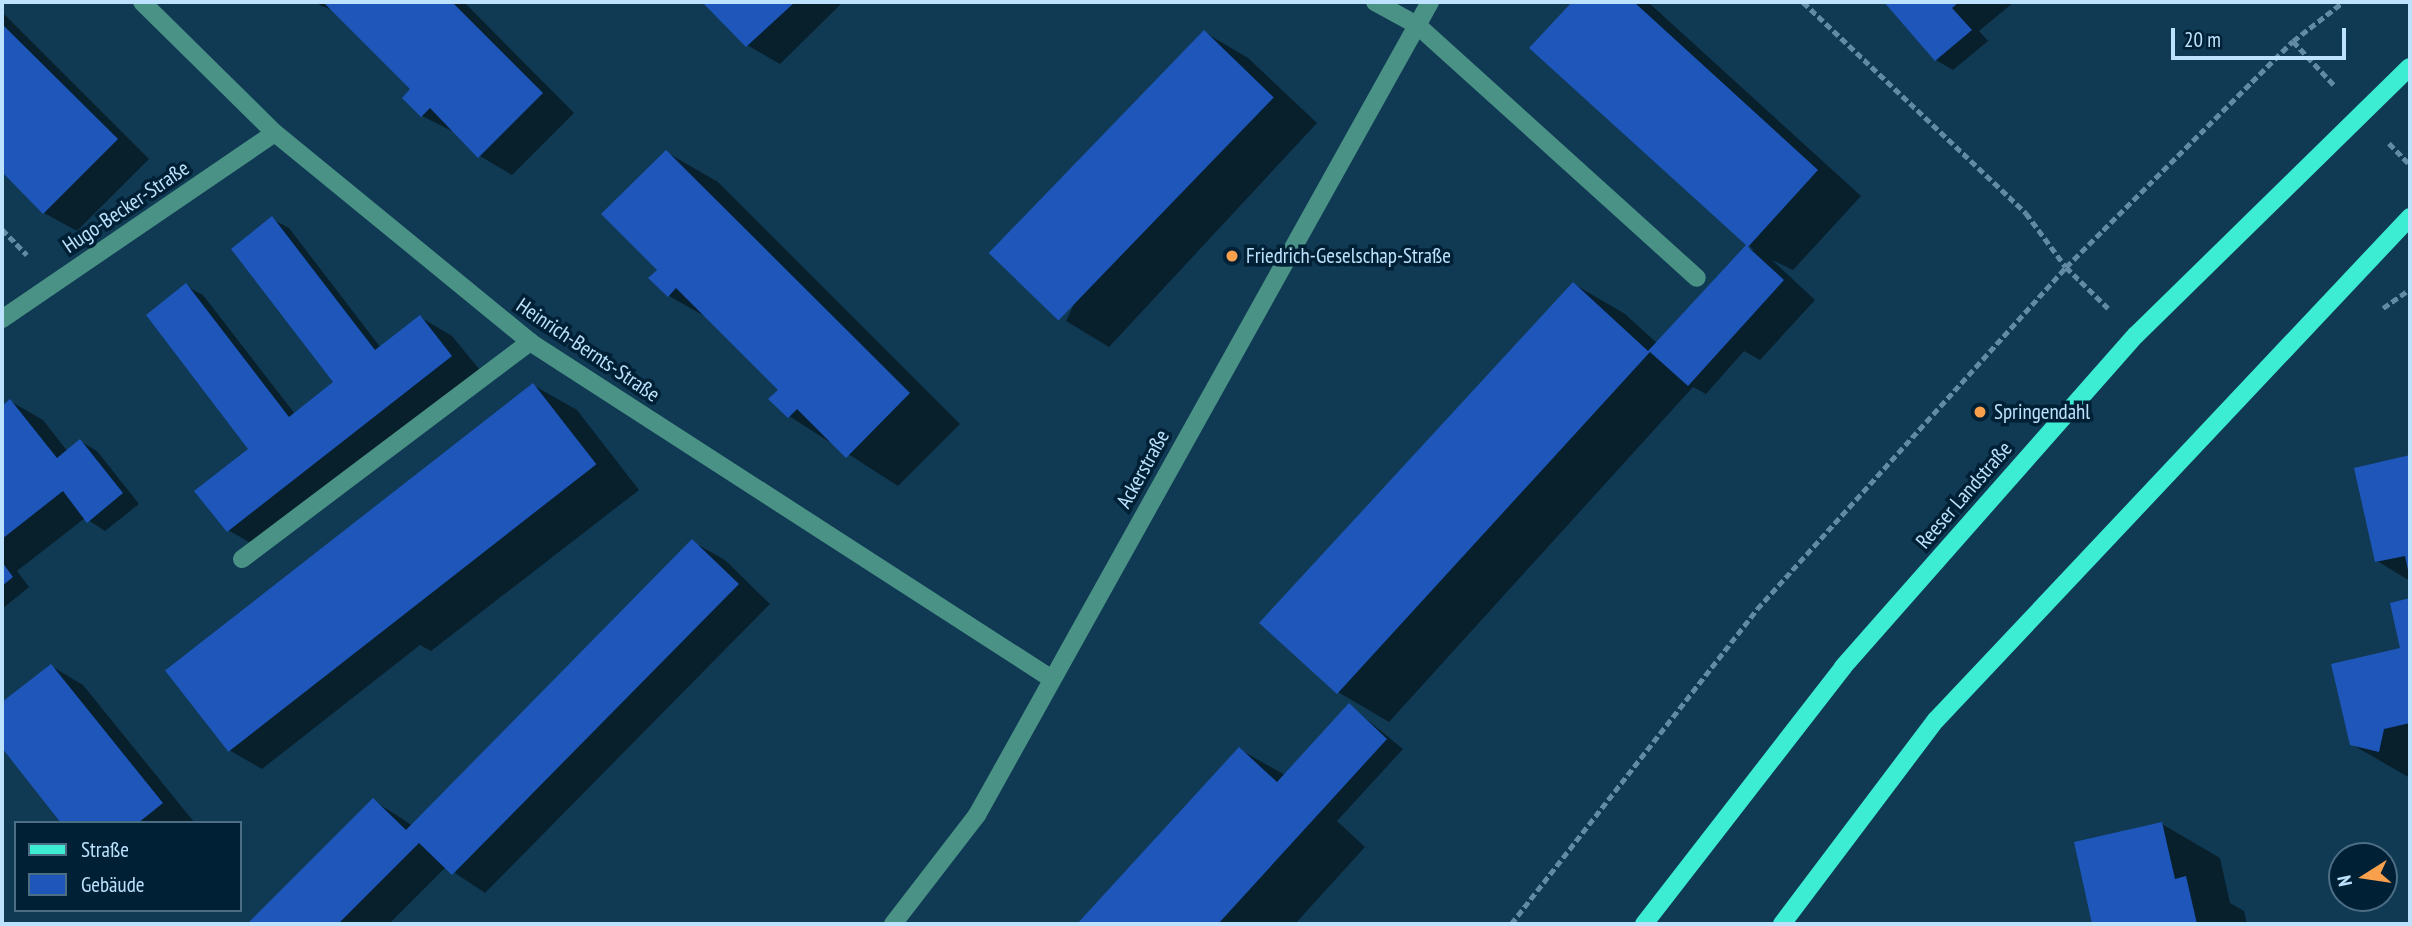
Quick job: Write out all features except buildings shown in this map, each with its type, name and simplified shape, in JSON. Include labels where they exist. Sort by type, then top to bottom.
[{"type":"main road","name":"Reeser Landstraße","points":[[1644,924],[1843,667],[2136,335],[2410,67]]},
{"type":"main road","points":[[1782,924],[1936,720],[2410,217]]},
{"type":"street","name":"Heinrich-Bernts-Straße","points":[[142,2],[275,133],[530,342],[1052,679]]},
{"type":"street","points":[[1375,2],[1417,25],[1697,278]]},
{"type":"street","name":"Ackerstraße","points":[[893,924],[977,815],[1430,2]]},
{"type":"street","name":"Hugo-Becker-Straße","points":[[2,319],[275,133]]},
{"type":"street","points":[[243,559],[530,342]]},
{"type":"path","points":[[1803,2],[2025,214],[2066,267],[2136,335]]},
{"type":"path","points":[[1511,924],[1757,610],[2066,267],[2293,41],[2343,2]]},
{"type":"place","name":"Friedrich-Geselschap-Straße","points":[[1232,256]]},
{"type":"place","name":"Springendahl","points":[[1980,412]]}]
